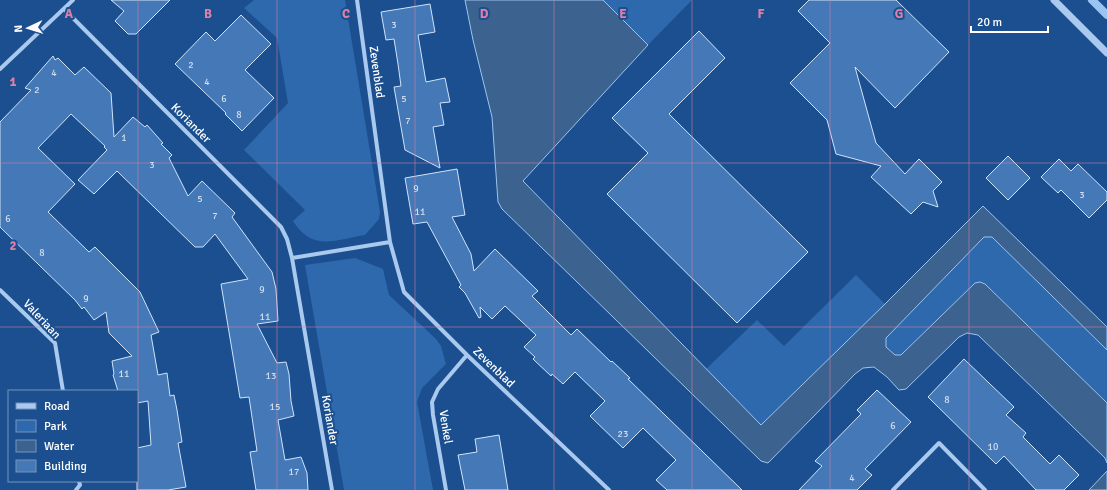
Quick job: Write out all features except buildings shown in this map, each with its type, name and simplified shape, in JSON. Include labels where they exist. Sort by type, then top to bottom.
[{"type":"street","points":[[0,70],[73,0]]},
{"type":"street","name":"Zevenblad","points":[[357,0],[390,242],[404,292],[467,355],[609,490]]},
{"type":"street","points":[[1054,0],[1107,53]]},
{"type":"street","name":"Koriander","points":[[64,9],[281,227],[287,238],[292,258],[332,490]]},
{"type":"street","points":[[292,258],[390,242]]},
{"type":"street","name":"Valeriaan","points":[[0,290],[55,343],[63,390]]},
{"type":"street","name":"Venkel","points":[[446,490],[432,402],[438,389],[467,355]]},
{"type":"street","points":[[893,490],[939,443],[985,490]]},
{"type":"green space","points":[[254,0],[345,0],[380,212],[379,219],[365,235],[325,242],[308,237],[293,221],[305,210],[244,150],[288,103],[277,38],[244,8]]},
{"type":"green space","points":[[603,0],[692,0],[648,45]]},
{"type":"green space","points":[[984,237],[992,237],[1107,350],[1107,403],[985,284],[981,282],[975,283],[901,355],[895,355],[886,347],[886,338]]},
{"type":"green space","points":[[355,258],[383,269],[389,295],[436,339],[441,346],[446,364],[422,388],[417,402],[433,490],[344,490],[305,265]]},
{"type":"green space","points":[[856,275],[885,304],[761,425],[706,369],[757,320],[784,346]]},
{"type":"water","points":[[465,0],[603,0],[648,45],[523,181],[761,425],[983,206],[1107,327],[1107,350],[992,237],[984,237],[886,338],[886,347],[895,355],[901,355],[975,283],[980,282],[985,284],[1107,403],[1107,463],[1105,458],[978,335],[967,333],[959,337],[906,389],[899,390],[887,377],[874,367],[863,368],[855,374],[768,463],[761,461],[502,209],[498,202],[492,117]]},
{"type":"water","points":[[1107,471],[1107,490],[1089,490]]},
{"type":"waterway","points":[[1092,0],[1107,15]]}]
